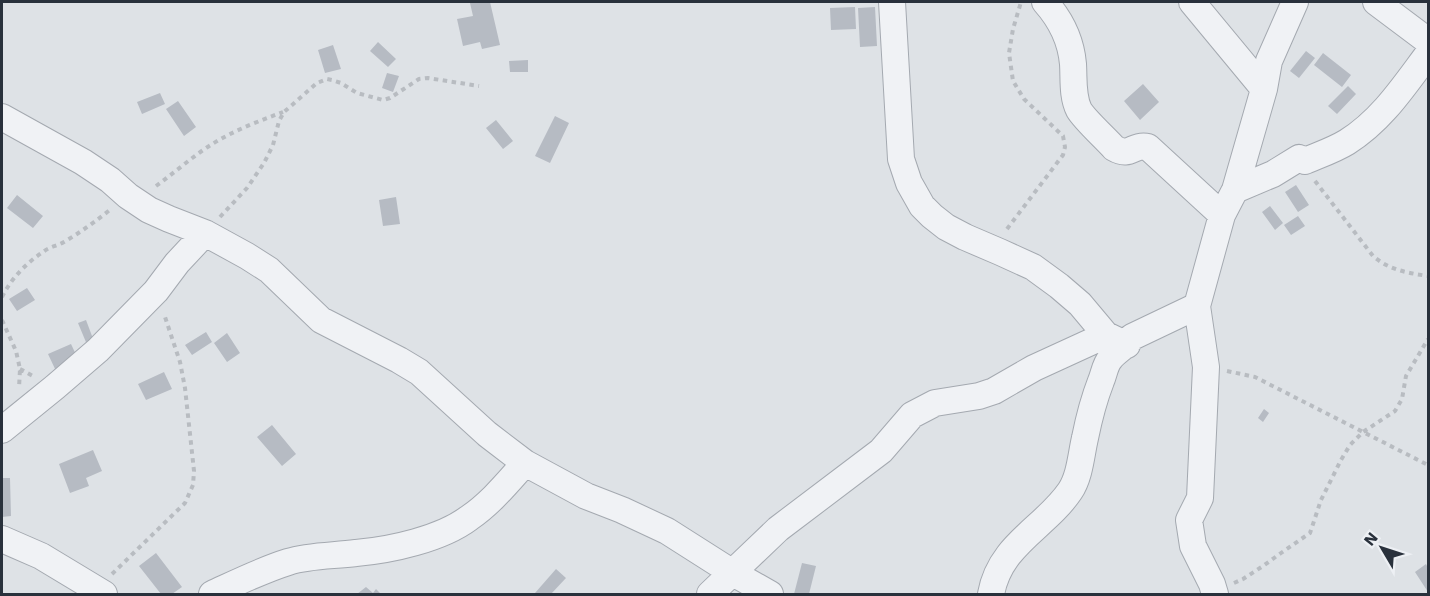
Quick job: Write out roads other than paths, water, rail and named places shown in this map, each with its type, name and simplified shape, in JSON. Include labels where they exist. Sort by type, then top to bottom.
[{"type":"street","points":[[892,2],[901,159],[909,183],[922,206],[946,227],[1033,267],[1080,304],[1117,340]]},
{"type":"street","points":[[1045,2],[1062,25],[1069,40],[1073,86],[1080,112],[1120,152],[1126,152],[1142,145],[1148,147],[1222,216]]},
{"type":"street","points":[[1192,2],[1264,89]]},
{"type":"street","points":[[1214,593],[1212,584],[1193,546],[1189,520],[1200,498],[1206,367],[1197,306],[1222,216],[1235,190],[1264,89],[1269,62],[1295,2]]},
{"type":"street","points":[[1376,2],[1428,41]]},
{"type":"street","points":[[1235,190],[1273,174],[1299,158],[1305,161],[1347,142],[1389,107],[1428,54]]},
{"type":"street","points":[[2,117],[83,162],[110,180],[132,199],[169,219],[205,233],[247,256],[268,270],[321,320],[419,372],[487,434],[525,463],[586,496],[667,531],[770,594]]},
{"type":"street","points":[[5,427],[98,350],[156,291],[177,263],[205,233]]},
{"type":"street","points":[[710,594],[778,529],[881,451],[912,415],[935,403],[979,396],[994,391],[1034,368],[1132,337],[1197,306]]},
{"type":"street","points":[[991,594],[997,574],[1006,558],[1023,538],[1060,503],[1076,481],[1092,407],[1117,340]]},
{"type":"street","points":[[212,594],[244,588],[288,562],[413,543],[443,533],[469,519],[493,499],[525,463]]},
{"type":"street","points":[[2,539],[41,556],[100,592]]}]
